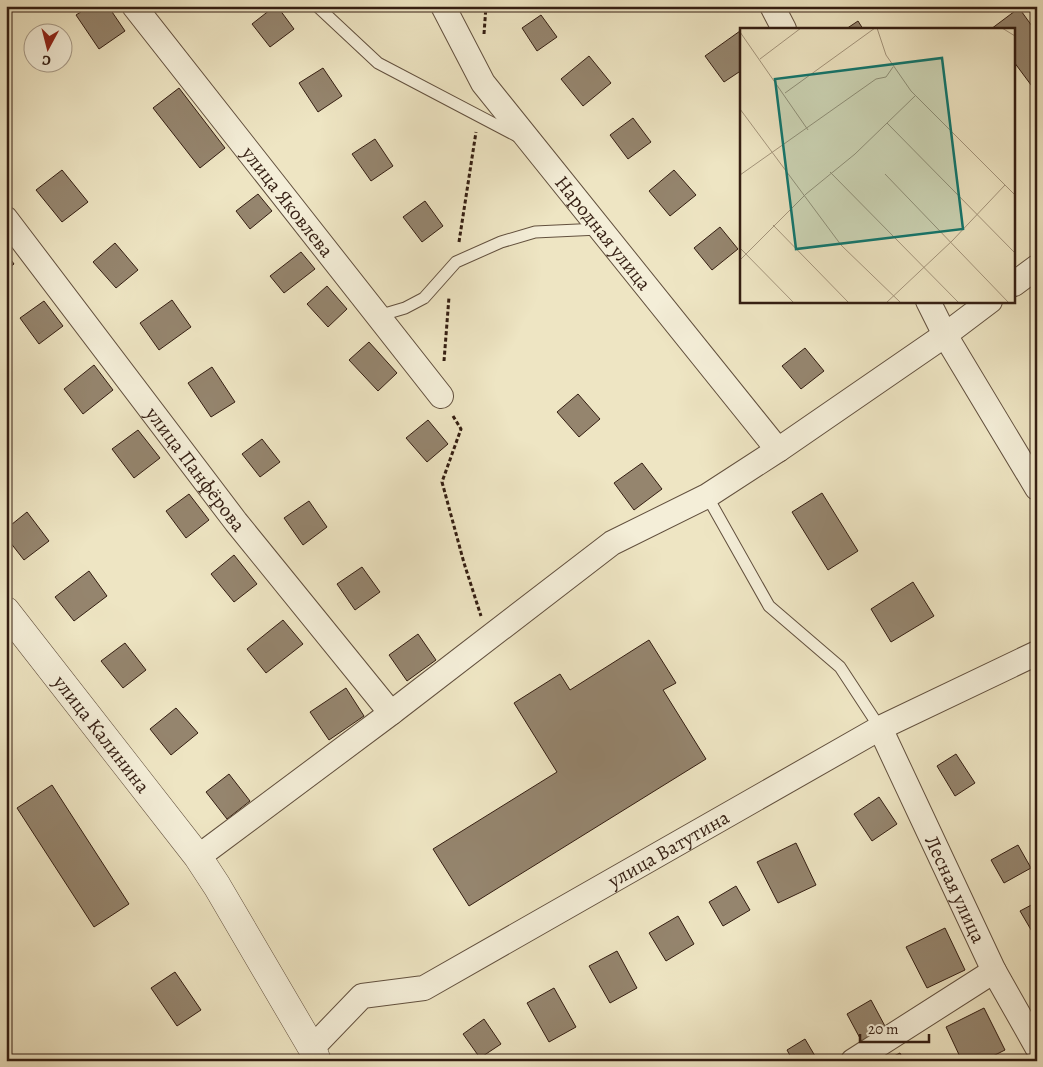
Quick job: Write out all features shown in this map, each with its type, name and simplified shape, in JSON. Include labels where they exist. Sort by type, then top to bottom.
[{"type":"street","name":"улица Яковлева","points":[[134,6],[441,396]]},
{"type":"street","name":"Народная улица","points":[[443,6],[484,83],[778,450]]},
{"type":"street","points":[[772,6],[783,28]]},
{"type":"street","name":"улица Панфёрова","points":[[6,219],[236,522],[391,713]]},
{"type":"street","points":[[1016,283],[1037,267]]},
{"type":"street","points":[[928,302],[944,335],[1037,488]]},
{"type":"street","points":[[198,857],[391,713],[612,543],[707,496],[778,450],[989,302]]},
{"type":"street","name":"улица Калинина","points":[[6,611],[198,857],[217,886],[314,1054]]},
{"type":"street","name":"улица Ватутина","points":[[314,1054],[362,996],[424,988],[880,728],[1037,653]]},
{"type":"street","name":"Лесная улица","points":[[880,728],[994,971],[1037,1047]]},
{"type":"street","points":[[853,1061],[994,971]]},
{"type":"lane","points":[[317,6],[378,63],[532,144]]},
{"type":"lane","points":[[378,316],[404,308],[424,298],[456,262],[501,242],[534,232],[601,229]]},
{"type":"lane","points":[[707,496],[769,606],[840,667],[880,728]]},
{"type":"path","points":[[478,116],[456,262],[450,282],[441,396],[461,429],[442,482],[464,563],[488,638]]},
{"type":"building","points":[[90,6],[108,6],[125,31],[99,49],[76,15]]},
{"type":"building","points":[[277,6],[294,29],[270,47],[252,24]]},
{"type":"building","points":[[1019,8],[1037,33],[1037,93],[1016,65],[1016,28],[992,28]]},
{"type":"building","points":[[541,15],[557,37],[537,51],[522,28]]},
{"type":"building","points":[[858,21],[862,28],[848,28]]},
{"type":"building","points":[[740,31],[740,71],[724,82],[705,56]]},
{"type":"building","points":[[589,56],[611,83],[583,106],[561,79]]},
{"type":"building","points":[[323,68],[342,96],[318,112],[299,83]]},
{"type":"building","points":[[179,88],[225,148],[200,168],[153,108]]},
{"type":"building","points":[[633,118],[651,142],[628,159],[610,135]]},
{"type":"building","points":[[375,139],[393,166],[371,181],[352,154]]},
{"type":"building","points":[[62,170],[88,202],[62,222],[36,190]]},
{"type":"building","points":[[674,170],[696,195],[670,216],[649,191]]},
{"type":"building","points":[[258,194],[272,211],[250,229],[236,211]]},
{"type":"building","points":[[425,201],[443,226],[422,242],[403,217]]},
{"type":"building","points":[[720,227],[738,249],[712,270],[694,248]]},
{"type":"building","points":[[115,243],[138,270],[116,288],[93,262]]},
{"type":"building","points":[[301,252],[315,269],[284,293],[270,276]]},
{"type":"building","points":[[6,253],[14,264],[6,270]]},
{"type":"building","points":[[327,286],[347,309],[328,327],[307,304]]},
{"type":"building","points":[[172,300],[191,327],[159,350],[140,323]]},
{"type":"building","points":[[44,301],[63,326],[39,344],[20,318]]},
{"type":"building","points":[[369,342],[397,373],[378,391],[349,360]]},
{"type":"building","points":[[805,348],[824,371],[801,389],[782,366]]},
{"type":"building","points":[[94,365],[113,390],[83,414],[64,389]]},
{"type":"building","points":[[212,367],[235,402],[211,417],[188,383]]},
{"type":"building","points":[[578,394],[600,419],[579,437],[557,412]]},
{"type":"building","points":[[428,420],[448,444],[427,462],[406,438]]},
{"type":"building","points":[[138,430],[160,458],[134,478],[112,449]]},
{"type":"building","points":[[262,439],[280,462],[260,477],[242,454]]},
{"type":"building","points":[[642,463],[662,489],[634,510],[614,483]]},
{"type":"building","points":[[822,493],[858,551],[828,570],[792,512]]},
{"type":"building","points":[[189,494],[209,520],[186,538],[166,511]]},
{"type":"building","points":[[309,501],[327,527],[303,545],[284,518]]},
{"type":"building","points":[[27,512],[49,541],[24,560],[6,537],[6,529]]},
{"type":"building","points":[[234,555],[257,584],[234,602],[211,574]]},
{"type":"building","points":[[362,567],[380,592],[355,610],[337,584]]},
{"type":"building","points":[[89,571],[107,596],[74,621],[55,597]]},
{"type":"building","points":[[913,582],[934,616],[891,642],[871,609]]},
{"type":"building","points":[[283,620],[303,644],[266,673],[247,649]]},
{"type":"building","points":[[418,634],[436,660],[407,681],[389,655]]},
{"type":"building","points":[[649,640],[676,683],[663,690],[706,759],[469,906],[433,849],[557,772],[514,703],[560,674],[570,690]]},
{"type":"building","points":[[125,643],[146,670],[123,688],[101,661]]},
{"type":"building","points":[[346,688],[364,716],[329,740],[310,712]]},
{"type":"building","points":[[176,708],[198,733],[171,755],[150,729]]},
{"type":"building","points":[[956,754],[975,783],[955,796],[937,766]]},
{"type":"building","points":[[229,774],[250,801],[227,819],[206,792]]},
{"type":"building","points":[[52,785],[129,904],[94,927],[17,808]]},
{"type":"building","points":[[879,797],[897,824],[872,841],[854,814]]},
{"type":"building","points":[[796,843],[816,885],[778,903],[757,862]]},
{"type":"building","points":[[1018,845],[1031,868],[1004,883],[991,860]]},
{"type":"building","points":[[736,886],[750,910],[723,926],[709,902]]},
{"type":"building","points":[[1037,902],[1037,940],[1020,911]]},
{"type":"building","points":[[678,916],[694,944],[666,961],[649,933]]},
{"type":"building","points":[[945,928],[965,970],[927,988],[906,947]]},
{"type":"building","points":[[617,951],[637,988],[610,1003],[589,966]]},
{"type":"building","points":[[175,972],[201,1010],[177,1026],[151,988]]},
{"type":"building","points":[[554,988],[576,1027],[549,1042],[527,1003]]},
{"type":"building","points":[[871,1000],[886,1028],[862,1042],[847,1014]]},
{"type":"building","points":[[984,1008],[1005,1050],[983,1061],[962,1061],[946,1027]]},
{"type":"building","points":[[484,1019],[501,1044],[480,1058],[463,1034]]},
{"type":"building","points":[[805,1039],[818,1061],[793,1061],[787,1050]]},
{"type":"building","points":[[900,1053],[904,1061],[884,1061]]}]
